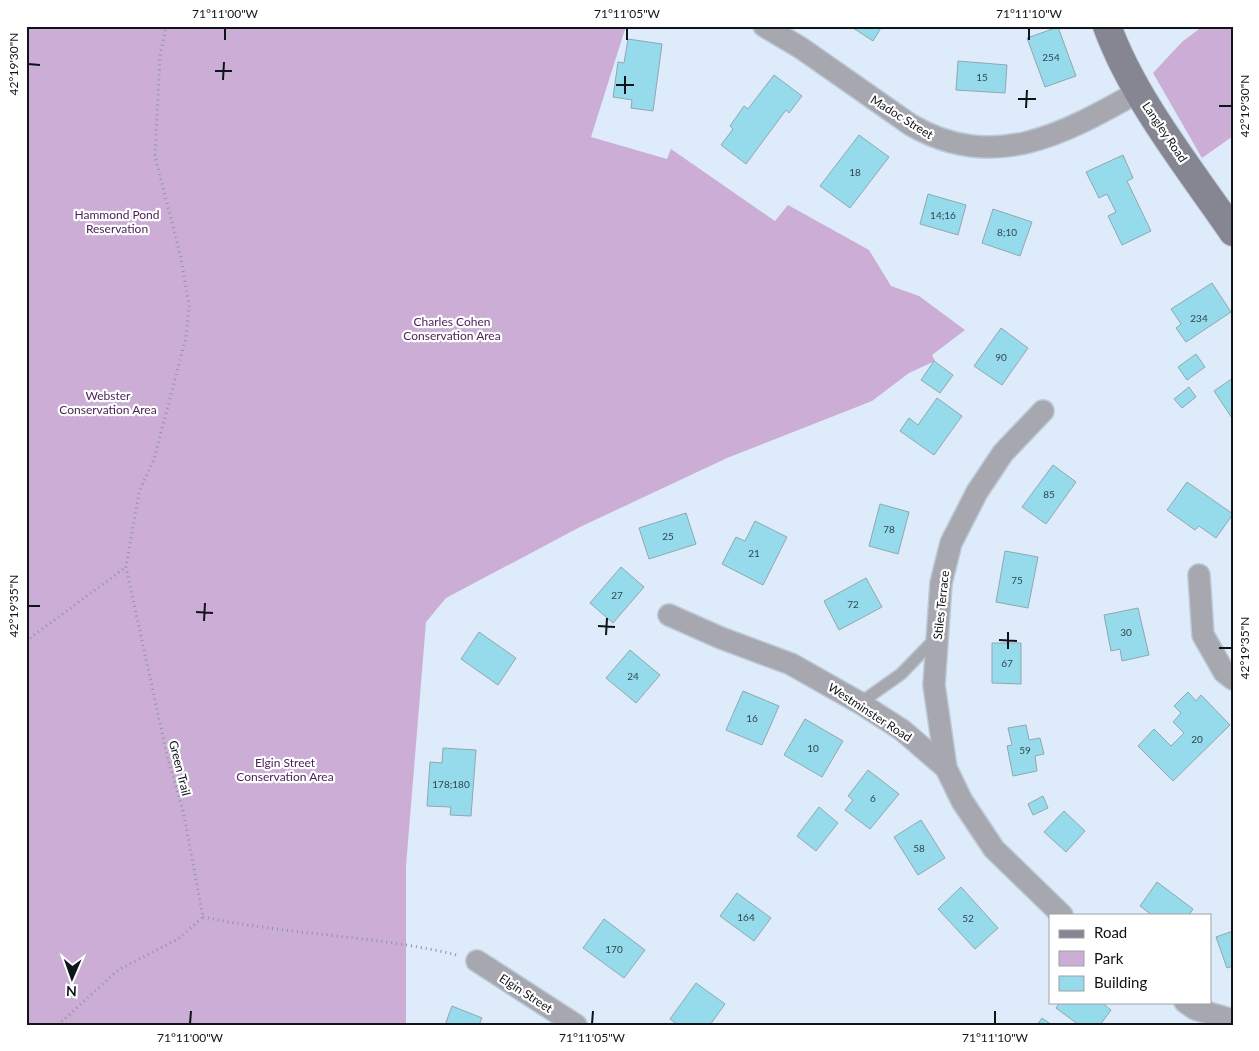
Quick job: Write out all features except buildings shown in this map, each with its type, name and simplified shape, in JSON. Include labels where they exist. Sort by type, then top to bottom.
[{"type":"street","name":"Madoc Street","points":[[764,26],[801,48],[911,125],[927,134],[962,146],[998,148],[1036,141],[1070,129],[1138,92]]},
{"type":"street","name":"Langley Road","points":[[1107,26],[1122,62],[1138,92],[1233,232]]},
{"type":"street","name":"Stiles Terrace","points":[[946,768],[934,685],[941,583],[951,543],[977,492],[1002,453],[1043,411]]},
{"type":"street","points":[[1199,575],[1203,635],[1224,672],[1233,679]]},
{"type":"street","name":"Westminster Road","points":[[669,615],[721,638],[791,664],[860,703],[902,730],[946,768],[962,801],[994,849],[1061,914]]},
{"type":"street","name":"Elgin Street","points":[[477,961],[576,1025]]},
{"type":"street","points":[[1188,1004],[1195,1009],[1233,1020]]},
{"type":"lane","points":[[860,703],[901,674],[938,637]]},
{"type":"path","points":[[26,641],[126,567],[139,492],[154,460],[186,337],[188,306],[179,248],[155,156],[160,56],[166,26]]},
{"type":"path","name":"Green Trail","points":[[126,567],[168,760],[183,811],[203,917]]},
{"type":"path","points":[[58,1025],[118,970],[178,939],[203,917],[237,924],[421,946],[477,961]]},
{"type":"green space","points":[[26,26],[626,26],[591,137],[667,159],[671,149],[775,221],[788,205],[869,250],[891,286],[919,296],[965,330],[932,355],[935,361],[909,373],[872,401],[727,458],[580,527],[446,598],[426,622],[406,866],[406,1025],[26,1025]]},
{"type":"green space","points":[[1203,26],[1233,26],[1233,136],[1202,158],[1153,73],[1182,42]]},
{"type":"park label","name":"Hammond Pond Reservation","points":[[117,221]]},
{"type":"park label","name":"Charles Cohen Conservation Area","points":[[452,328]]},
{"type":"park label","name":"Webster Conservation Area","points":[[108,402]]},
{"type":"park label","name":"Elgin Street Conservation Area","points":[[285,769]]}]
